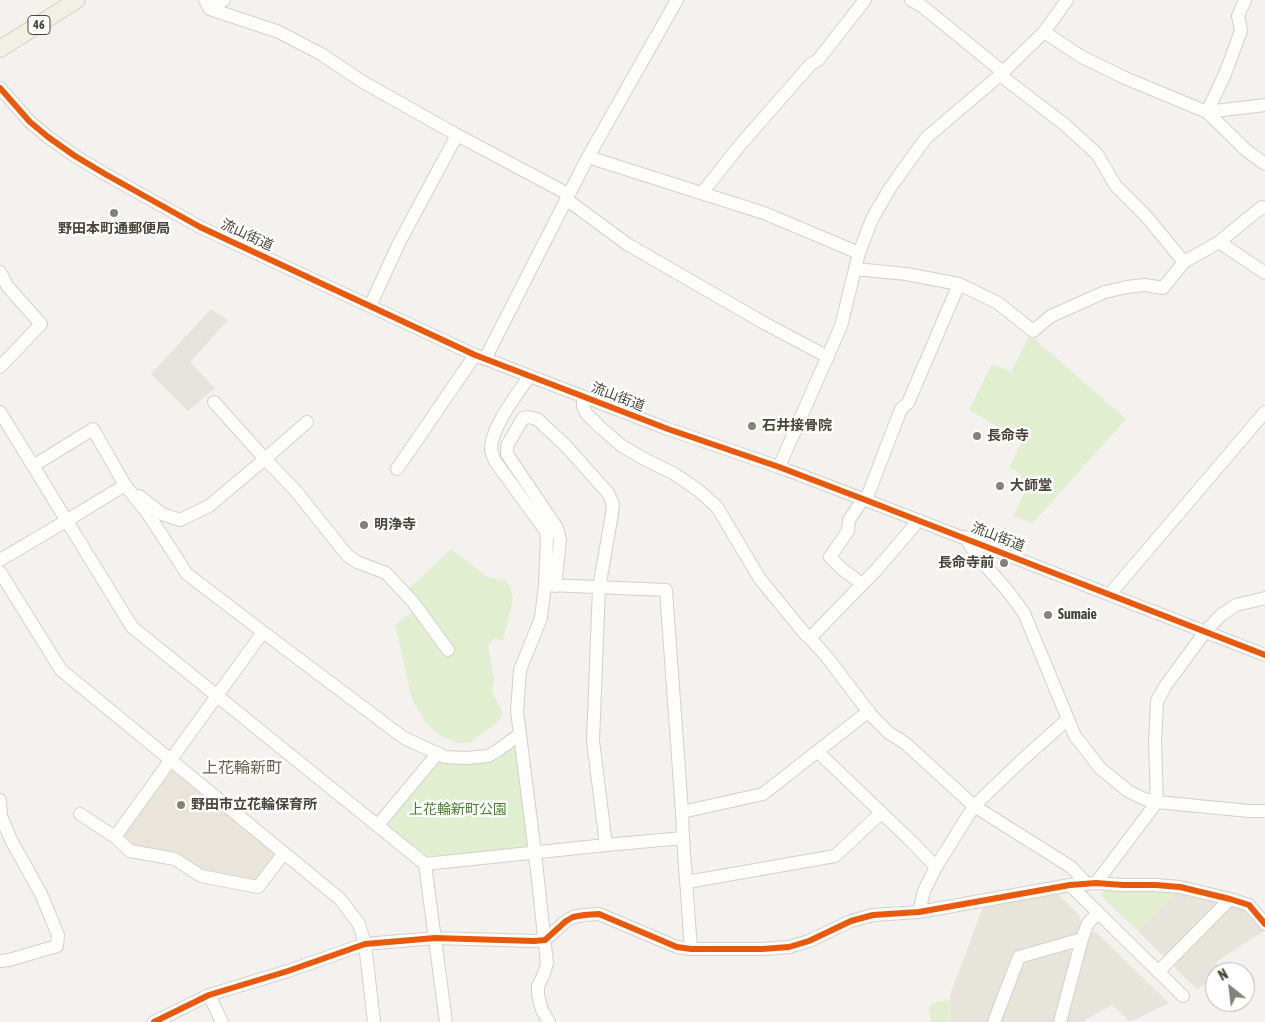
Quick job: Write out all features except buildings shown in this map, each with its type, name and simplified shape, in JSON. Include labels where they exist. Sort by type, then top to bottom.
[{"type":"main road","name":"46","points":[[0,49],[77,0]]},
{"type":"street","points":[[208,5],[224,0]]},
{"type":"street","points":[[398,469],[480,357],[567,196],[677,0]]},
{"type":"street","points":[[702,193],[753,130],[811,64],[818,60],[864,0]]},
{"type":"street","points":[[779,467],[841,326],[859,253],[872,218],[890,188],[926,138],[1001,73],[1044,32],[1067,0]]},
{"type":"street","points":[[1207,112],[1225,74],[1241,31],[1238,16],[1245,0]]},
{"type":"street","points":[[920,2],[1097,154],[1116,186],[1146,216],[1184,262]]},
{"type":"street","points":[[208,5],[279,32],[321,54],[363,82],[567,196],[628,244],[764,323],[828,357]]},
{"type":"street","points":[[1044,32],[1082,57],[1125,78],[1207,112],[1246,150],[1265,164]]},
{"type":"street","name":"流山街道","points":[[0,88],[30,122],[75,156],[200,227],[480,357],[668,429],[865,499],[1265,655]]},
{"type":"street","points":[[1207,112],[1265,105]]},
{"type":"street","points":[[370,306],[399,243],[457,135]]},
{"type":"street","points":[[588,158],[764,213],[859,253]]},
{"type":"street","points":[[855,269],[906,274],[959,284],[998,302],[1033,331],[1051,316],[1105,292],[1127,286],[1145,285],[1163,288],[1184,262],[1220,242],[1262,207],[1265,208]]},
{"type":"street","points":[[1220,242],[1265,273]]},
{"type":"street","points":[[0,272],[8,287],[41,324],[0,367]]},
{"type":"street","points":[[862,584],[830,557],[848,531],[849,520],[865,499],[901,409],[908,403],[959,284]]},
{"type":"street","points":[[529,377],[501,419],[492,438],[491,451],[495,461],[545,530],[550,585]]},
{"type":"street","points":[[583,397],[583,406],[586,412],[622,446],[673,473],[698,490],[717,507],[760,579],[799,628],[810,638],[889,733],[906,743],[974,806],[1071,867],[1092,883]]},
{"type":"street","points":[[214,402],[300,496],[347,555],[357,562],[386,573],[413,602],[448,650]]},
{"type":"street","points":[[0,412],[132,627],[425,864],[446,1022]]},
{"type":"street","points":[[1110,594],[1265,412]]},
{"type":"street","points":[[549,1022],[542,1010],[538,995],[538,986],[547,963],[517,711],[520,670],[541,618],[560,540],[557,528],[506,454],[507,446],[523,418],[528,417],[537,419],[565,445],[608,493],[613,504],[599,588],[594,741],[606,845]]},
{"type":"street","points":[[128,488],[162,514],[180,520],[209,506],[307,422]]},
{"type":"street","points":[[33,466],[93,429],[128,488],[148,514],[187,574],[404,738],[445,757],[467,758],[488,756],[520,734]]},
{"type":"street","points":[[0,560],[66,521],[128,488]]},
{"type":"street","points":[[810,638],[878,568],[919,520]]},
{"type":"street","points":[[965,538],[977,556],[1007,590],[1024,613],[1076,736],[1100,768],[1128,790],[1144,799],[1157,802],[1265,811]]},
{"type":"street","points":[[0,572],[61,670],[340,899],[359,924],[365,944],[374,1022]]},
{"type":"street","points":[[550,585],[666,590],[691,949]]},
{"type":"street","points":[[1092,883],[1157,802],[1156,701],[1205,632],[1221,615],[1236,605],[1265,598]]},
{"type":"street","points":[[115,837],[263,632]]},
{"type":"street","points":[[682,812],[763,794],[869,711]]},
{"type":"street","points":[[919,912],[924,891],[936,867],[974,806],[1068,719]]},
{"type":"street","points":[[818,752],[936,867]]},
{"type":"street","points":[[378,825],[438,754]]},
{"type":"street","points":[[0,800],[1,816],[11,840],[41,894],[58,935],[57,946],[0,961]]},
{"type":"street","points":[[687,882],[835,856],[880,813]]},
{"type":"street","points":[[80,814],[115,837],[130,851],[175,859],[201,876],[258,887],[284,853]]},
{"type":"street","points":[[425,864],[683,838]]},
{"type":"street","points":[[154,1022],[209,995],[288,971],[365,944],[435,938],[545,940],[566,921],[584,914],[600,914],[677,947],[691,949],[762,949],[789,947],[809,941],[850,922],[873,914],[919,912],[1070,885],[1092,883],[1180,887],[1249,905],[1265,924]]},
{"type":"street","points":[[1070,885],[1183,996]]},
{"type":"street","points":[[1158,972],[1230,899]]},
{"type":"street","points":[[1060,1022],[1082,939],[1088,923],[1098,913]]},
{"type":"street","points":[[994,1022],[1019,957],[1082,939]]},
{"type":"street","points":[[209,995],[222,1022]]},
{"type":"shaded area","points":[[211,309],[228,320],[190,362],[215,388],[188,411],[151,374]]},
{"type":"shaded area","name":"野田市立花輪保育所","points":[[174,770],[273,851],[274,857],[253,883],[202,873],[133,848],[122,838],[171,771]]},
{"type":"shaded area","points":[[1177,892],[1215,900],[1217,906],[1168,955],[1162,955],[1138,931]]},
{"type":"shaded area","points":[[1058,894],[1079,915],[1081,921],[1078,934],[1014,952],[988,1022],[951,1022],[950,995],[983,907]]},
{"type":"shaded area","points":[[1231,903],[1246,909],[1265,930],[1216,962],[1205,962],[1205,985],[1197,989],[1174,967],[1174,962]]},
{"type":"shaded area","points":[[1096,932],[1169,1003],[1130,1022],[1112,1005],[1081,1022],[1065,1022],[1089,933]]},
{"type":"shaded area","points":[[1067,948],[1072,954],[1054,1022],[1000,1022],[1021,963],[1025,960]]},
{"type":"green space","points":[[1030,335],[1126,419],[1033,523],[1013,516],[1027,488],[1020,482],[1022,475],[1009,467],[1022,441],[969,410],[992,364],[1011,372]]},
{"type":"green space","points":[[451,549],[489,578],[505,580],[510,587],[513,599],[503,641],[495,638],[488,646],[494,678],[492,692],[503,713],[499,721],[471,742],[458,743],[442,737],[425,722],[412,699],[395,624],[421,607],[408,590]]},
{"type":"green space","name":"上花輪新町公園","points":[[513,745],[518,747],[528,843],[524,848],[429,857],[389,827],[388,821],[437,763],[490,762]]},
{"type":"green space","points":[[1105,888],[1177,892],[1138,931],[1100,895]]},
{"type":"green space","points":[[950,1000],[951,1022],[931,1022],[929,1006],[936,1002]]},
{"type":"cycle path","points":[[0,88],[30,122],[48,137],[105,174],[200,227],[475,355],[668,429],[779,467],[1265,655]]},
{"type":"cycle path","points":[[154,1022],[209,995],[288,971],[365,944],[435,938],[545,940],[566,921],[573,917],[584,915],[599,914],[677,947],[691,949],[762,949],[789,947],[809,941],[851,921],[873,915],[919,912],[1070,885],[1096,883],[1180,887],[1230,899],[1249,905],[1265,924]]},
{"type":"place","name":"野田本町通郵便局","points":[[114,213]]},
{"type":"place","name":"石井接骨院","points":[[752,426]]},
{"type":"place","name":"長命寺","points":[[977,436]]},
{"type":"place","name":"大師堂","points":[[1000,486]]},
{"type":"place","name":"明浄寺","points":[[364,525]]},
{"type":"place","name":"長命寺前","points":[[1004,563]]},
{"type":"place","name":"Sumaie","points":[[1048,615]]},
{"type":"place","name":"野田市立花輪保育所","points":[[181,805]]},
{"type":"district","name":"上花輪新町","points":[[242,768]]}]
